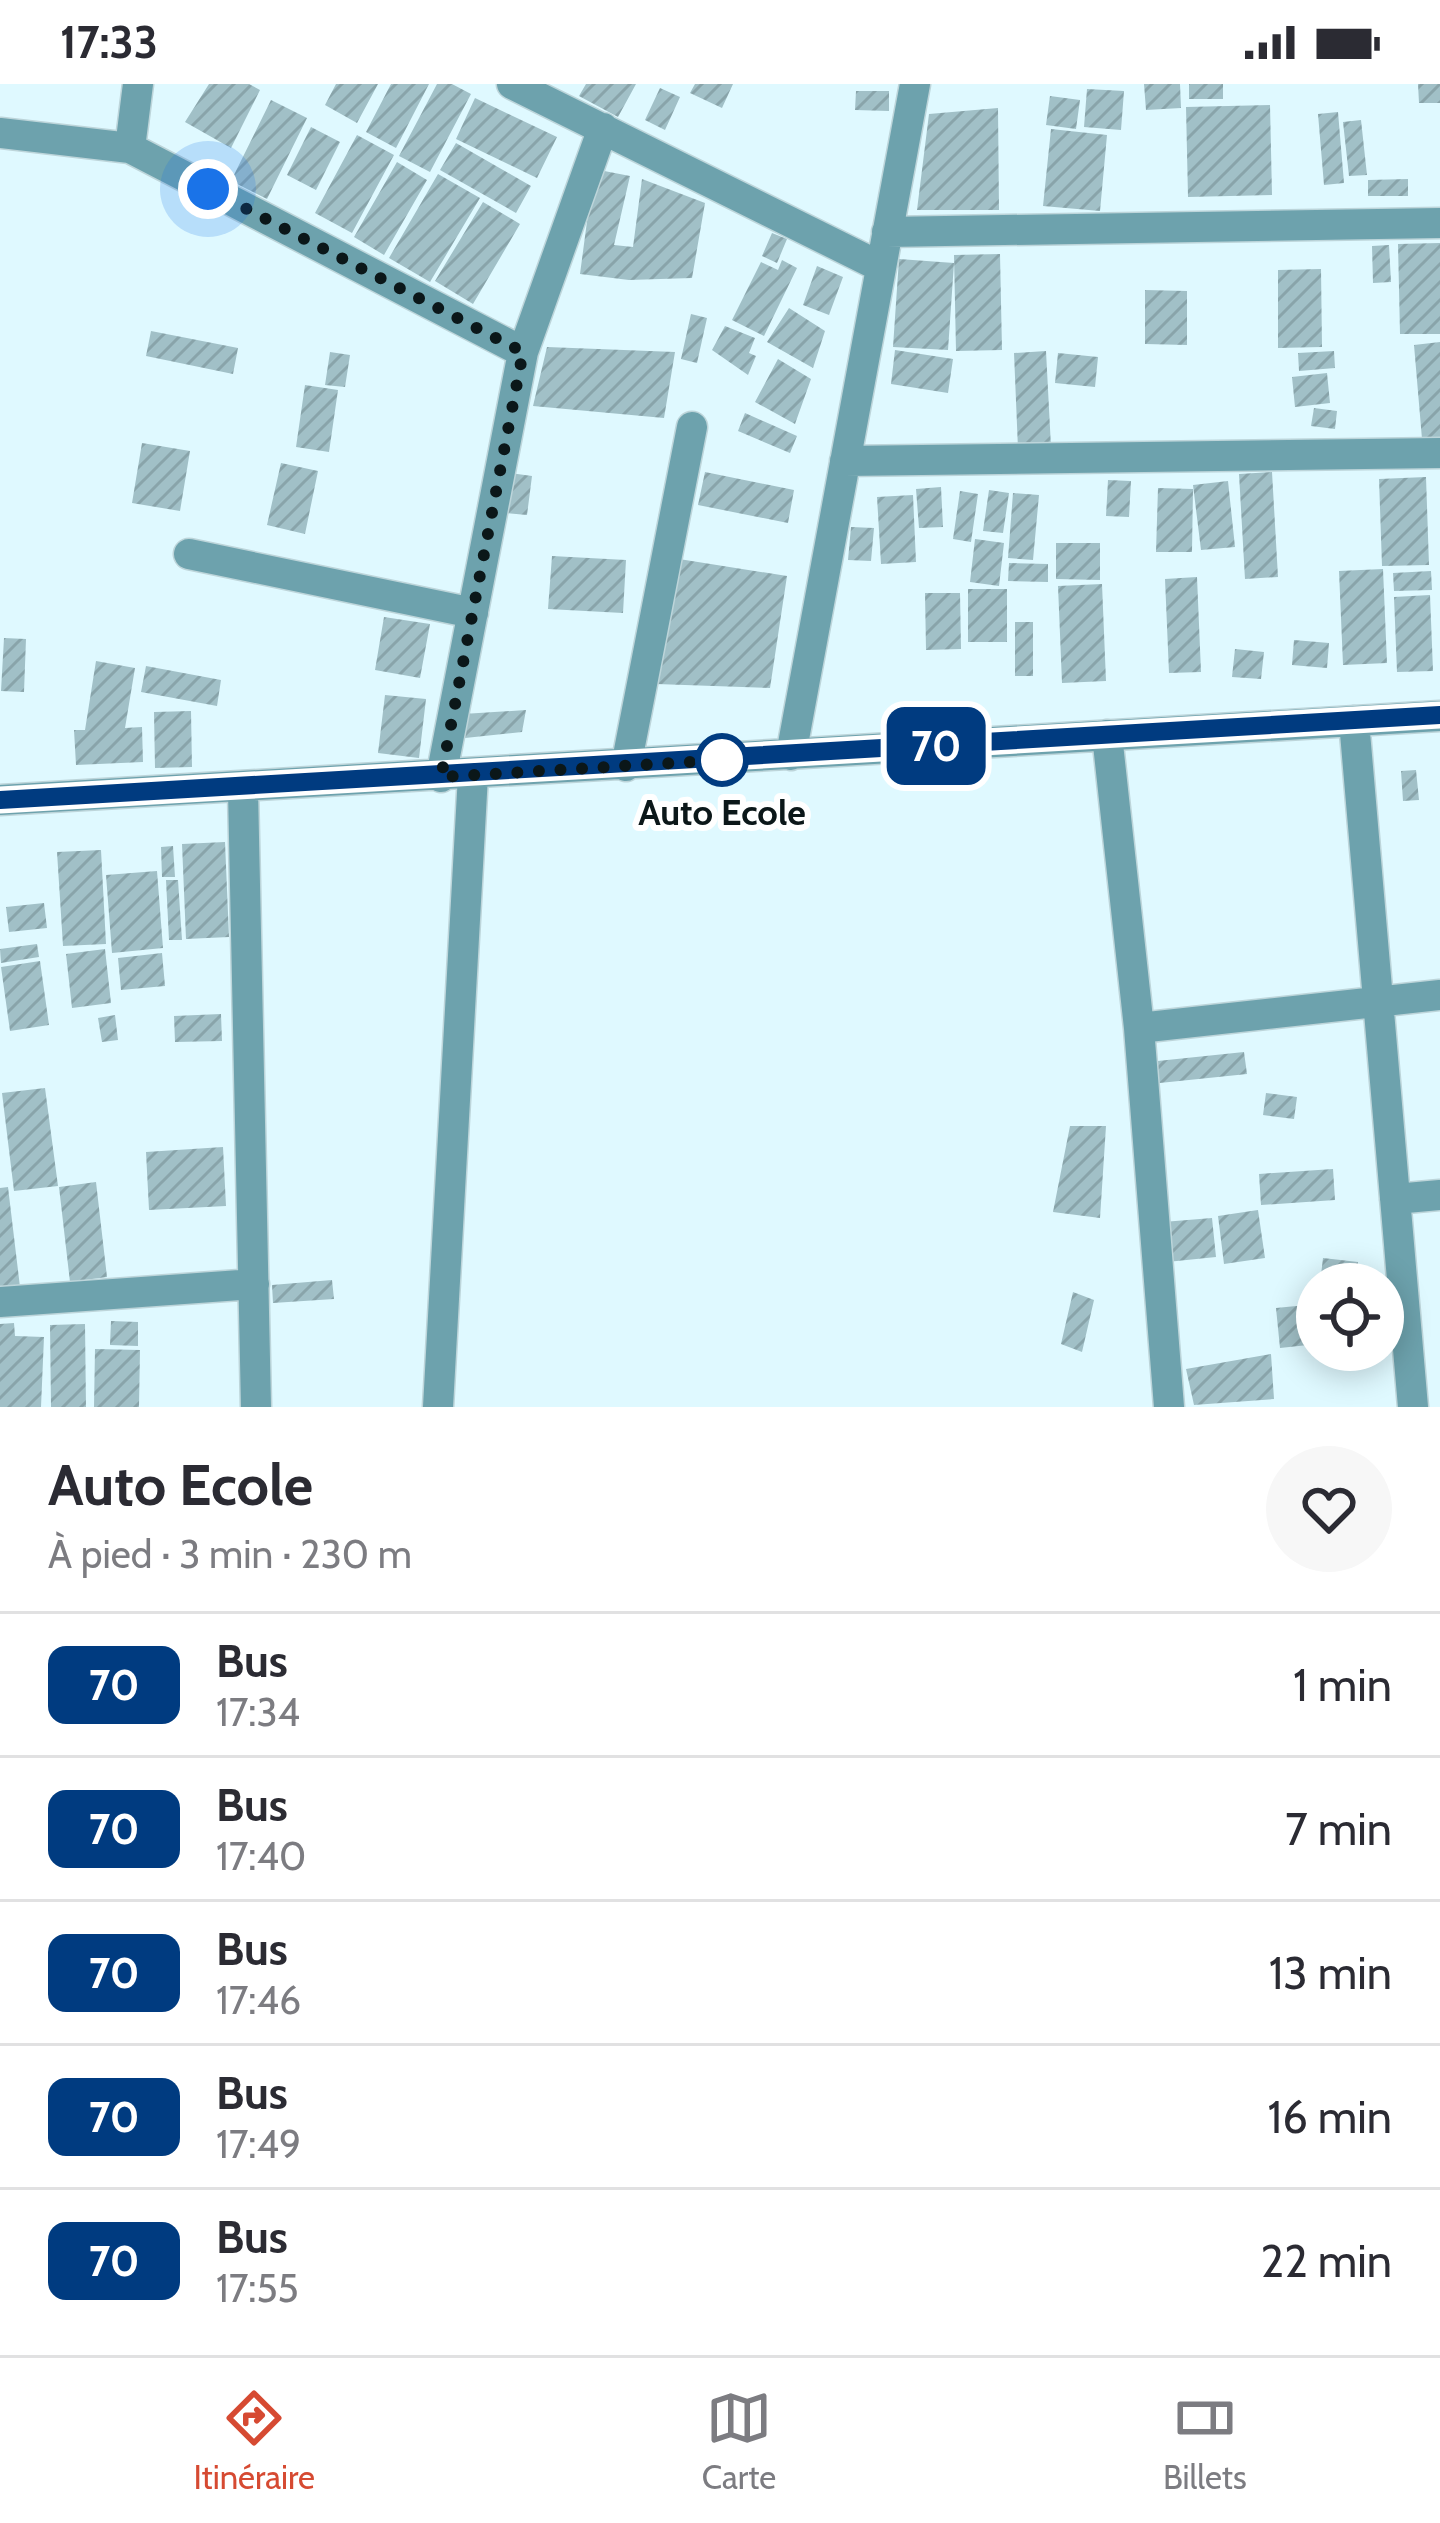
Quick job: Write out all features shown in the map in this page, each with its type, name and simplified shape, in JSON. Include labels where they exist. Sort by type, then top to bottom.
[{"type":"street","points":[[130,148],[138,84]]},
{"type":"street","points":[[512,84],[881,267]]},
{"type":"street","points":[[791,755],[915,84]]},
{"type":"street","points":[[441,777],[523,352],[603,128]]},
{"type":"street","points":[[0,133],[130,148],[523,352]]},
{"type":"street","points":[[887,232],[1440,223]]},
{"type":"street","points":[[626,766],[692,427]]},
{"type":"street","points":[[845,461],[1440,453]]},
{"type":"street","points":[[189,554],[472,613]]},
{"type":"street","points":[[0,800],[243,790],[1440,716]]},
{"type":"street","points":[[1354,721],[1395,1199],[1421,1398]]},
{"type":"street","points":[[1107,734],[1139,1028],[1169,1407]]},
{"type":"street","points":[[438,1407],[473,775]]},
{"type":"street","points":[[243,790],[256,1407]]},
{"type":"street","points":[[1139,1028],[1440,995]]},
{"type":"street","points":[[1395,1199],[1440,1195]]},
{"type":"street","points":[[0,1302],[254,1283]]},
{"type":"building","points":[[209,84],[249,84],[260,90],[231,148],[185,122]]},
{"type":"building","points":[[336,84],[378,84],[357,123],[325,105]]},
{"type":"building","points":[[391,84],[429,84],[396,148],[366,132]]},
{"type":"building","points":[[437,84],[452,84],[471,94],[430,172],[399,156]]},
{"type":"building","points":[[586,84],[636,84],[618,117],[579,96]]},
{"type":"building","points":[[695,84],[733,84],[722,108],[690,93]]},
{"type":"building","points":[[1144,84],[1180,84],[1181,108],[1146,110]]},
{"type":"building","points":[[1189,84],[1223,84],[1223,99],[1189,99]]},
{"type":"building","points":[[1418,84],[1440,84],[1440,103],[1419,103]]},
{"type":"building","points":[[660,88],[680,97],[665,130],[645,120]]},
{"type":"building","points":[[1087,89],[1124,91],[1121,130],[1084,127]]},
{"type":"building","points":[[856,91],[889,91],[889,111],[855,110]]},
{"type":"building","points":[[1050,96],[1080,100],[1076,129],[1046,125]]},
{"type":"building","points":[[475,98],[557,137],[537,178],[456,139]]},
{"type":"building","points":[[271,100],[307,118],[267,199],[231,181]]},
{"type":"building","points":[[1270,105],[1272,195],[1188,197],[1186,107]]},
{"type":"building","points":[[998,108],[999,210],[917,210],[929,114]]},
{"type":"building","points":[[1338,112],[1344,183],[1324,185],[1318,114]]},
{"type":"building","points":[[1361,120],[1367,175],[1349,176],[1343,122]]},
{"type":"building","points":[[311,127],[340,142],[316,190],[287,175]]},
{"type":"building","points":[[1051,129],[1107,135],[1100,211],[1043,206]]},
{"type":"building","points":[[357,135],[394,155],[352,233],[315,213]]},
{"type":"building","points":[[456,143],[531,186],[516,213],[440,170]]},
{"type":"building","points":[[397,162],[427,180],[384,255],[354,237]]},
{"type":"building","points":[[594,169],[630,176],[614,245],[633,247],[642,179],[705,203],[692,278],[629,280],[580,274]]},
{"type":"building","points":[[438,174],[480,198],[430,282],[389,258]]},
{"type":"building","points":[[1408,179],[1408,196],[1368,196],[1368,180]]},
{"type":"building","points":[[483,202],[520,224],[473,304],[435,281]]},
{"type":"building","points":[[772,233],[787,239],[777,263],[762,256]]},
{"type":"building","points":[[1440,243],[1440,334],[1400,334],[1398,244]]},
{"type":"building","points":[[1389,245],[1391,282],[1373,283],[1372,246]]},
{"type":"building","points":[[1000,254],[1002,350],[956,351],[954,255]]},
{"type":"building","points":[[899,259],[954,263],[948,350],[893,347]]},
{"type":"building","points":[[782,260],[797,268],[764,336],[732,320],[761,262],[778,270]]},
{"type":"building","points":[[817,266],[843,277],[829,315],[803,305]]},
{"type":"building","points":[[1321,269],[1322,347],[1278,348],[1278,270]]},
{"type":"building","points":[[1145,290],[1187,291],[1187,345],[1145,344]]},
{"type":"building","points":[[789,308],[825,331],[813,368],[767,342]]},
{"type":"building","points":[[691,314],[707,318],[697,363],[681,359]]},
{"type":"building","points":[[725,326],[755,338],[749,353],[756,356],[748,375],[712,350]]},
{"type":"building","points":[[151,331],[238,348],[233,374],[146,356]]},
{"type":"building","points":[[1440,342],[1440,437],[1422,439],[1414,345]]},
{"type":"building","points":[[547,347],[675,352],[664,418],[533,406]]},
{"type":"building","points":[[895,350],[953,359],[948,393],[891,384]]},
{"type":"building","points":[[1046,351],[1051,447],[1018,449],[1014,353]]},
{"type":"building","points":[[1334,351],[1335,368],[1299,371],[1298,353]]},
{"type":"building","points":[[330,352],[350,355],[345,387],[325,385]]},
{"type":"building","points":[[1058,353],[1098,357],[1095,387],[1055,383]]},
{"type":"building","points":[[778,359],[811,379],[795,424],[755,402]]},
{"type":"building","points":[[1327,373],[1330,403],[1295,407],[1292,377]]},
{"type":"building","points":[[305,385],[338,390],[329,452],[296,447]]},
{"type":"building","points":[[1314,408],[1337,411],[1335,429],[1311,426]]},
{"type":"building","points":[[745,413],[797,436],[790,453],[738,431]]},
{"type":"building","points":[[142,443],[190,451],[180,511],[132,503]]},
{"type":"building","points":[[281,463],[318,471],[305,534],[267,525]]},
{"type":"building","points":[[705,472],[794,490],[788,523],[698,505]]},
{"type":"building","points":[[1272,472],[1278,577],[1245,579],[1239,474]]},
{"type":"building","points":[[510,473],[532,476],[527,515],[504,513]]},
{"type":"building","points":[[1426,477],[1429,565],[1382,566],[1379,479]]},
{"type":"building","points":[[1108,480],[1131,481],[1129,517],[1106,516]]},
{"type":"building","points":[[1228,481],[1235,547],[1201,550],[1193,485]]},
{"type":"building","points":[[941,487],[943,527],[919,528],[916,489]]},
{"type":"building","points":[[1158,488],[1193,489],[1192,552],[1156,552]]},
{"type":"building","points":[[989,490],[1009,493],[1003,533],[983,531]]},
{"type":"building","points":[[960,491],[978,494],[971,542],[953,539]]},
{"type":"building","points":[[1013,493],[1039,495],[1033,560],[1008,558]]},
{"type":"building","points":[[913,495],[916,562],[881,564],[877,497]]},
{"type":"building","points":[[851,527],[874,528],[871,561],[848,560]]},
{"type":"building","points":[[975,539],[1004,543],[999,586],[970,582]]},
{"type":"building","points":[[1056,543],[1100,543],[1100,580],[1056,579]]},
{"type":"building","points":[[552,556],[626,560],[623,613],[548,609]]},
{"type":"building","points":[[679,559],[787,576],[770,688],[656,684]]},
{"type":"building","points":[[1009,563],[1048,564],[1048,582],[1008,581]]},
{"type":"building","points":[[1383,569],[1387,663],[1343,665],[1339,571]]},
{"type":"building","points":[[1431,571],[1432,590],[1394,591],[1393,573]]},
{"type":"building","points":[[1197,577],[1201,672],[1169,673],[1165,579]]},
{"type":"building","points":[[1102,584],[1106,681],[1062,683],[1058,586]]},
{"type":"building","points":[[968,589],[1007,589],[1007,642],[968,642]]},
{"type":"building","points":[[925,593],[960,593],[961,649],[926,650]]},
{"type":"building","points":[[1430,595],[1433,671],[1397,672],[1394,597]]},
{"type":"building","points":[[384,617],[430,624],[420,678],[375,670]]},
{"type":"building","points":[[1015,622],[1033,622],[1033,676],[1015,676]]},
{"type":"building","points":[[4,638],[26,639],[24,692],[1,691]]},
{"type":"building","points":[[1294,640],[1329,643],[1327,668],[1292,665]]},
{"type":"building","points":[[1235,649],[1264,652],[1261,679],[1232,677]]},
{"type":"building","points":[[96,661],[135,668],[125,728],[142,727],[143,762],[76,765],[74,730],[85,730]]},
{"type":"building","points":[[146,666],[221,680],[217,706],[141,692]]},
{"type":"building","points":[[385,695],[426,699],[419,758],[378,753]]},
{"type":"building","points":[[526,710],[522,732],[465,738],[463,714]]},
{"type":"building","points":[[191,711],[192,767],[155,768],[154,712]]},
{"type":"building","points":[[1416,770],[1419,800],[1403,801],[1401,771]]},
{"type":"building","points":[[225,842],[229,937],[186,939],[182,844]]},
{"type":"building","points":[[173,846],[175,877],[162,877],[161,847]]},
{"type":"building","points":[[101,850],[106,944],[63,946],[57,852]]},
{"type":"building","points":[[157,871],[163,948],[112,953],[106,875]]},
{"type":"building","points":[[166,880],[178,880],[182,940],[169,940]]},
{"type":"building","points":[[44,903],[47,928],[9,932],[6,907]]},
{"type":"building","points":[[37,944],[39,957],[1,963],[0,949]]},
{"type":"building","points":[[105,949],[111,1003],[72,1008],[66,954]]},
{"type":"building","points":[[162,953],[165,986],[121,990],[118,958]]},
{"type":"building","points":[[40,961],[49,1025],[10,1031],[1,967]]},
{"type":"building","points":[[221,1014],[222,1041],[175,1042],[174,1016]]},
{"type":"building","points":[[115,1015],[118,1040],[102,1042],[98,1018]]},
{"type":"building","points":[[1244,1052],[1247,1074],[1150,1084],[1148,1062]]},
{"type":"building","points":[[45,1088],[58,1186],[14,1191],[2,1093]]},
{"type":"building","points":[[1266,1093],[1297,1097],[1294,1119],[1263,1115]]},
{"type":"building","points":[[1070,1126],[1106,1126],[1100,1218],[1053,1212]]},
{"type":"building","points":[[223,1147],[226,1206],[149,1210],[146,1152]]},
{"type":"building","points":[[1333,1169],[1335,1200],[1261,1205],[1259,1174]]},
{"type":"building","points":[[96,1182],[107,1277],[70,1282],[59,1187]]},
{"type":"building","points":[[8,1187],[20,1287],[0,1289],[0,1188]]},
{"type":"building","points":[[1258,1210],[1265,1258],[1224,1264],[1218,1216]]},
{"type":"building","points":[[1212,1218],[1216,1257],[1167,1262],[1163,1222]]},
{"type":"building","points":[[1323,1258],[1358,1262],[1358,1263],[1322,1263]]},
{"type":"building","points":[[332,1280],[334,1299],[273,1303],[272,1285]]},
{"type":"building","points":[[1073,1292],[1094,1300],[1082,1352],[1061,1344]]},
{"type":"building","points":[[1296,1306],[1296,1346],[1280,1348],[1276,1308]]},
{"type":"building","points":[[111,1321],[138,1322],[138,1346],[110,1345]]},
{"type":"building","points":[[14,1323],[15,1336],[44,1337],[41,1407],[0,1407],[0,1324]]},
{"type":"building","points":[[85,1324],[86,1407],[51,1407],[50,1325]]},
{"type":"building","points":[[95,1349],[140,1350],[139,1407],[94,1407]]},
{"type":"building","points":[[1271,1354],[1274,1399],[1194,1405],[1186,1369]]},
{"type":"bus line","name":"70","points":[[0,800],[243,790],[1440,715]]},
{"type":"place","name":"Auto Ecole","points":[[722,760]]},
{"type":"route","points":[[208,189],[523,352],[441,777],[722,760]]}]
